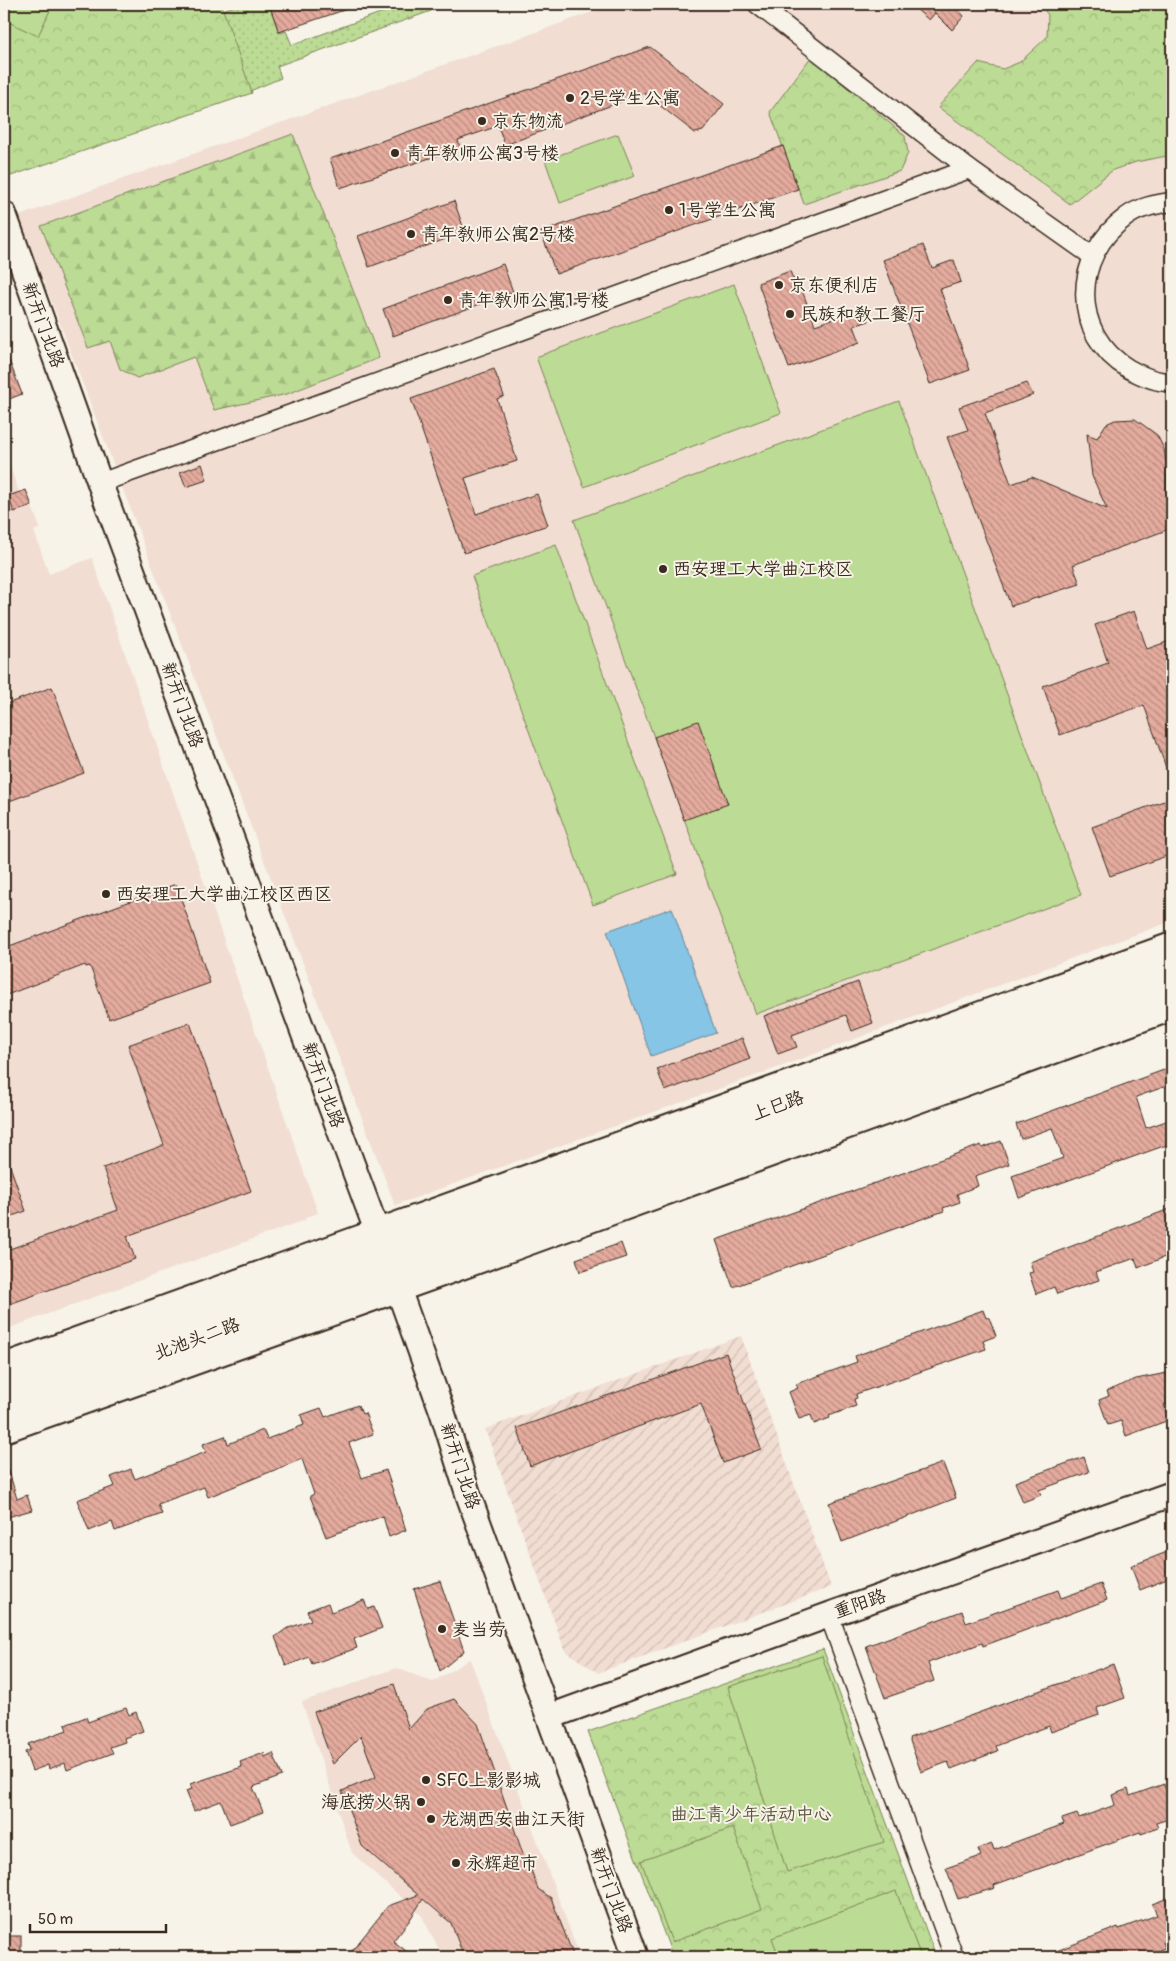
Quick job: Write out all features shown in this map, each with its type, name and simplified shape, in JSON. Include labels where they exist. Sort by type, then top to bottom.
[{"type":"street","points":[[757,4],[969,169],[1092,256]]},
{"type":"street","points":[[100,483],[969,169]]},
{"type":"street","points":[[1172,202],[1152,205],[1127,215],[1106,233],[1092,256],[1084,284],[1087,313],[1098,340],[1116,361],[1141,376],[1172,382]]},
{"type":"street","name":"新开门北路","points":[[4,214],[100,483],[388,1259],[548,1718],[636,1957]]},
{"type":"street","points":[[4,1430],[388,1259],[1172,945]]},
{"type":"street","name":"上巳路","points":[[388,1259],[1172,965]]},
{"type":"street","name":"上巳路","points":[[388,1259],[1172,986]]},
{"type":"street","points":[[4,1366],[388,1259],[1172,1008]]},
{"type":"street","name":"北池头二路","points":[[4,1387],[388,1259]]},
{"type":"street","name":"北池头二路","points":[[4,1409],[388,1259]]},
{"type":"street","name":"重阳路","points":[[548,1718],[829,1615],[1172,1494]]},
{"type":"street","points":[[829,1615],[954,1957]]},
{"type":"shaded area","name":"西安理工大学曲江校区","points":[[615,4],[1172,4],[1172,921],[785,1065],[395,1205],[19,216]]},
{"type":"shaded area","name":"西安理工大学曲江校区西区","points":[[4,450],[19,492],[26,490],[40,528],[34,531],[49,574],[92,558],[318,1213],[306,1217],[305,1220],[4,1330]]},
{"type":"shaded area","points":[[741,1336],[831,1587],[598,1673],[565,1651],[485,1429]]},
{"type":"shaded area","name":"龙湖西安曲江天街","points":[[470,1659],[580,1957],[443,1957],[422,1916],[352,1853],[302,1702],[396,1668],[433,1682]]},
{"type":"green space","points":[[4,4],[221,4],[252,93],[11,176],[4,157]]},
{"type":"green space","points":[[4,4],[53,4],[38,36],[4,20]]},
{"type":"green space","points":[[213,4],[223,10],[240,4],[269,4],[279,33],[286,31],[292,45],[405,4],[428,4],[431,11],[277,66],[281,78],[231,99]]},
{"type":"green space","points":[[1040,4],[1172,4],[1172,155],[1136,162],[1113,170],[1070,204],[938,107],[978,63],[1003,69],[1020,62],[1047,37],[1048,15]]},
{"type":"green space","points":[[811,57],[905,136],[908,153],[900,171],[804,204],[770,112]]},
{"type":"green space","points":[[293,134],[379,358],[287,394],[214,410],[194,357],[137,378],[120,369],[110,341],[88,348],[41,226]]},
{"type":"green space","points":[[618,134],[635,176],[560,203],[545,160]]},
{"type":"green space","points":[[734,284],[781,413],[584,487],[536,357]]},
{"type":"green space","points":[[899,401],[1081,895],[756,1014],[574,520]]},
{"type":"green space","points":[[556,545],[677,874],[593,905],[472,576]]},
{"type":"green space","name":"曲江青少年活动中心","points":[[823,1649],[936,1957],[673,1957],[588,1732]]},
{"type":"green space","points":[[822,1656],[884,1842],[787,1872],[728,1687]]},
{"type":"green space","points":[[733,1828],[762,1909],[672,1942],[641,1861]]},
{"type":"green space","points":[[896,1891],[921,1957],[779,1957],[772,1938]]},
{"type":"water","points":[[672,908],[716,1033],[651,1056],[607,931]]},
{"type":"building","points":[[269,4],[355,4],[356,6],[279,32]]},
{"type":"building","points":[[910,4],[953,4],[964,16],[952,30],[935,13],[929,20]]},
{"type":"building","name":"2号学生公寓","points":[[650,47],[724,104],[703,131],[695,133],[644,93],[505,145],[498,126],[458,140],[460,148],[340,188],[330,159]]},
{"type":"building","name":"1号学生公寓","points":[[783,146],[798,189],[556,274],[541,232]]},
{"type":"building","name":"青年教师公寓2号楼","points":[[454,201],[465,232],[369,267],[358,236]]},
{"type":"building","points":[[923,245],[932,268],[954,260],[961,282],[940,289],[970,370],[930,384],[883,260]]},
{"type":"building","name":"青年教师公寓1号楼","points":[[503,264],[513,292],[393,336],[383,309]]},
{"type":"building","name":"民族和教工餐厅","points":[[790,271],[793,279],[797,277],[815,325],[864,308],[869,321],[854,326],[860,342],[789,368],[758,283]]},
{"type":"building","points":[[4,351],[22,394],[4,401]]},
{"type":"building","points":[[494,369],[504,396],[497,399],[517,461],[465,478],[476,514],[537,494],[548,525],[464,553],[411,399]]},
{"type":"building","points":[[1027,383],[1033,395],[985,413],[1011,484],[1032,477],[1107,509],[1092,476],[1087,434],[1097,438],[1106,424],[1115,420],[1135,419],[1157,435],[1164,449],[1167,467],[1167,498],[1172,495],[1172,528],[1073,565],[1080,584],[1011,606],[947,437],[968,430],[959,407]]},
{"type":"building","points":[[202,464],[207,480],[186,487],[180,472]]},
{"type":"building","points":[[26,490],[32,506],[14,512],[8,496]]},
{"type":"building","points":[[1134,611],[1147,649],[1172,640],[1172,779],[1170,779],[1144,705],[1060,735],[1043,686],[1108,663],[1095,625]]},
{"type":"building","points":[[52,687],[84,773],[4,803],[4,705]]},
{"type":"building","points":[[698,721],[728,804],[684,820],[654,737]]},
{"type":"building","points":[[1172,798],[1172,854],[1110,876],[1092,827]]},
{"type":"building","points":[[176,884],[210,983],[109,1019],[90,966],[86,967],[85,965],[4,996],[4,948]]},
{"type":"building","points":[[858,982],[873,1023],[852,1031],[846,1015],[792,1035],[797,1047],[778,1054],[764,1016]]},
{"type":"building","points":[[190,1023],[251,1191],[127,1236],[135,1259],[4,1306],[4,1251],[118,1210],[103,1168],[164,1145],[128,1045]]},
{"type":"building","points":[[742,1038],[750,1059],[665,1091],[657,1069]]},
{"type":"building","points":[[1172,1067],[1172,1084],[1136,1097],[1146,1128],[1172,1119],[1172,1143],[1019,1198],[1012,1176],[1063,1158],[1052,1128],[1021,1139],[1016,1124]]},
{"type":"building","points":[[1001,1141],[1009,1164],[975,1176],[978,1186],[957,1194],[960,1202],[943,1208],[944,1211],[733,1287],[716,1240],[981,1145],[982,1148]]},
{"type":"building","points":[[6,1155],[26,1211],[4,1219],[4,1156]]},
{"type":"building","points":[[1172,1208],[1172,1254],[1138,1268],[1135,1258],[1096,1272],[1099,1280],[1057,1294],[1054,1287],[1036,1294],[1029,1273],[1033,1272],[1030,1262]]},
{"type":"building","points":[[621,1243],[626,1257],[580,1272],[576,1259]]},
{"type":"building","points":[[983,1310],[986,1318],[989,1317],[996,1336],[983,1341],[986,1349],[856,1394],[857,1398],[854,1399],[856,1406],[814,1424],[811,1415],[799,1419],[789,1392],[798,1388],[796,1384],[857,1362],[855,1356]]},
{"type":"building","points":[[726,1353],[761,1449],[723,1463],[701,1404],[530,1466],[517,1428]]},
{"type":"building","points":[[1172,1372],[1172,1402],[1164,1405],[1169,1420],[1126,1436],[1121,1421],[1108,1425],[1099,1400],[1109,1396],[1107,1391],[1136,1379]]},
{"type":"building","points":[[358,1405],[362,1414],[365,1413],[373,1434],[349,1443],[362,1478],[386,1470],[406,1530],[389,1537],[383,1516],[326,1537],[310,1496],[314,1494],[302,1459],[208,1497],[204,1487],[158,1504],[162,1514],[115,1531],[112,1522],[89,1531],[77,1500],[115,1486],[111,1477],[131,1469],[135,1479],[206,1452],[203,1444],[225,1436],[228,1444],[263,1430],[267,1439],[304,1425],[301,1415],[321,1408],[325,1417]]},
{"type":"building","points":[[1084,1457],[1089,1472],[1039,1490],[1041,1495],[1023,1502],[1015,1482]]},
{"type":"building","points":[[943,1463],[956,1498],[842,1542],[829,1503]]},
{"type":"building","points":[[8,1468],[17,1499],[27,1495],[32,1510],[4,1518],[4,1469]]},
{"type":"building","points":[[1172,1550],[1172,1577],[1140,1590],[1131,1566]]},
{"type":"building","points":[[440,1581],[464,1651],[440,1671],[414,1589]]},
{"type":"building","points":[[1101,1584],[1107,1600],[983,1646],[982,1643],[928,1663],[934,1681],[885,1698],[866,1646],[962,1611],[966,1623],[1058,1590],[1061,1598]]},
{"type":"building","points":[[364,1600],[368,1609],[374,1607],[382,1628],[354,1639],[357,1648],[312,1664],[309,1657],[286,1666],[275,1637],[286,1629],[311,1620],[307,1611],[328,1603],[331,1612]]},
{"type":"building","points":[[1113,1664],[1125,1698],[1097,1708],[1099,1715],[1051,1732],[1049,1726],[996,1746],[998,1751],[951,1769],[948,1762],[921,1772],[909,1738]]},
{"type":"building","name":"龙湖西安曲江天街","points":[[394,1684],[409,1729],[427,1709],[454,1699],[478,1724],[524,1857],[526,1856],[538,1889],[551,1898],[574,1957],[464,1957],[451,1923],[423,1899],[393,1941],[414,1957],[347,1957],[388,1906],[418,1895],[362,1846],[342,1791],[376,1777],[361,1736],[333,1764],[314,1712]]},
{"type":"building","points":[[126,1708],[129,1715],[136,1712],[143,1731],[124,1738],[125,1742],[110,1747],[113,1753],[67,1770],[65,1763],[49,1769],[48,1765],[32,1771],[25,1752],[30,1750],[28,1744],[67,1730],[65,1725],[86,1717],[88,1722]]},
{"type":"building","points":[[264,1753],[265,1757],[273,1753],[282,1776],[253,1787],[263,1812],[230,1824],[221,1801],[194,1811],[186,1791],[192,1789],[190,1784],[242,1767],[240,1762]]},
{"type":"building","points":[[1164,1784],[1172,1808],[1172,1818],[1156,1823],[1158,1828],[1141,1834],[1140,1832],[994,1885],[995,1888],[958,1899],[946,1868],[981,1856],[978,1849],[992,1844],[994,1850],[1064,1824],[1062,1819],[1077,1814],[1079,1818],[1115,1805],[1112,1795],[1128,1789],[1130,1796]]},
{"type":"building","points":[[1168,1898],[1172,1909],[1172,1952],[1167,1940],[1163,1942],[1165,1948],[1140,1957],[1041,1957],[1118,1927],[1119,1929],[1157,1915],[1152,1904]]},
{"type":"building","points":[[4,1936],[21,1936],[21,1957],[4,1957]]},
{"type":"place","name":"2号学生公寓","points":[[570,98]]},
{"type":"place","name":"京东物流","points":[[482,121]]},
{"type":"place","name":"青年教师公寓3号楼","points":[[395,153]]},
{"type":"place","name":"1号学生公寓","points":[[669,210]]},
{"type":"place","name":"青年教师公寓2号楼","points":[[411,234]]},
{"type":"place","name":"京东便利店","points":[[779,285]]},
{"type":"place","name":"青年教师公寓1号楼","points":[[448,300]]},
{"type":"place","name":"民族和教工餐厅","points":[[790,314]]},
{"type":"place","name":"西安理工大学曲江校区","points":[[663,569]]},
{"type":"place","name":"西安理工大学曲江校区西区","points":[[106,894]]},
{"type":"place","name":"麦当劳","points":[[442,1629]]},
{"type":"place","name":"SFC上影影城","points":[[426,1780]]},
{"type":"place","name":"海底捞火锅","points":[[421,1802]]},
{"type":"place","name":"龙湖西安曲江天街","points":[[431,1819]]},
{"type":"place","name":"永辉超市","points":[[456,1863]]}]
